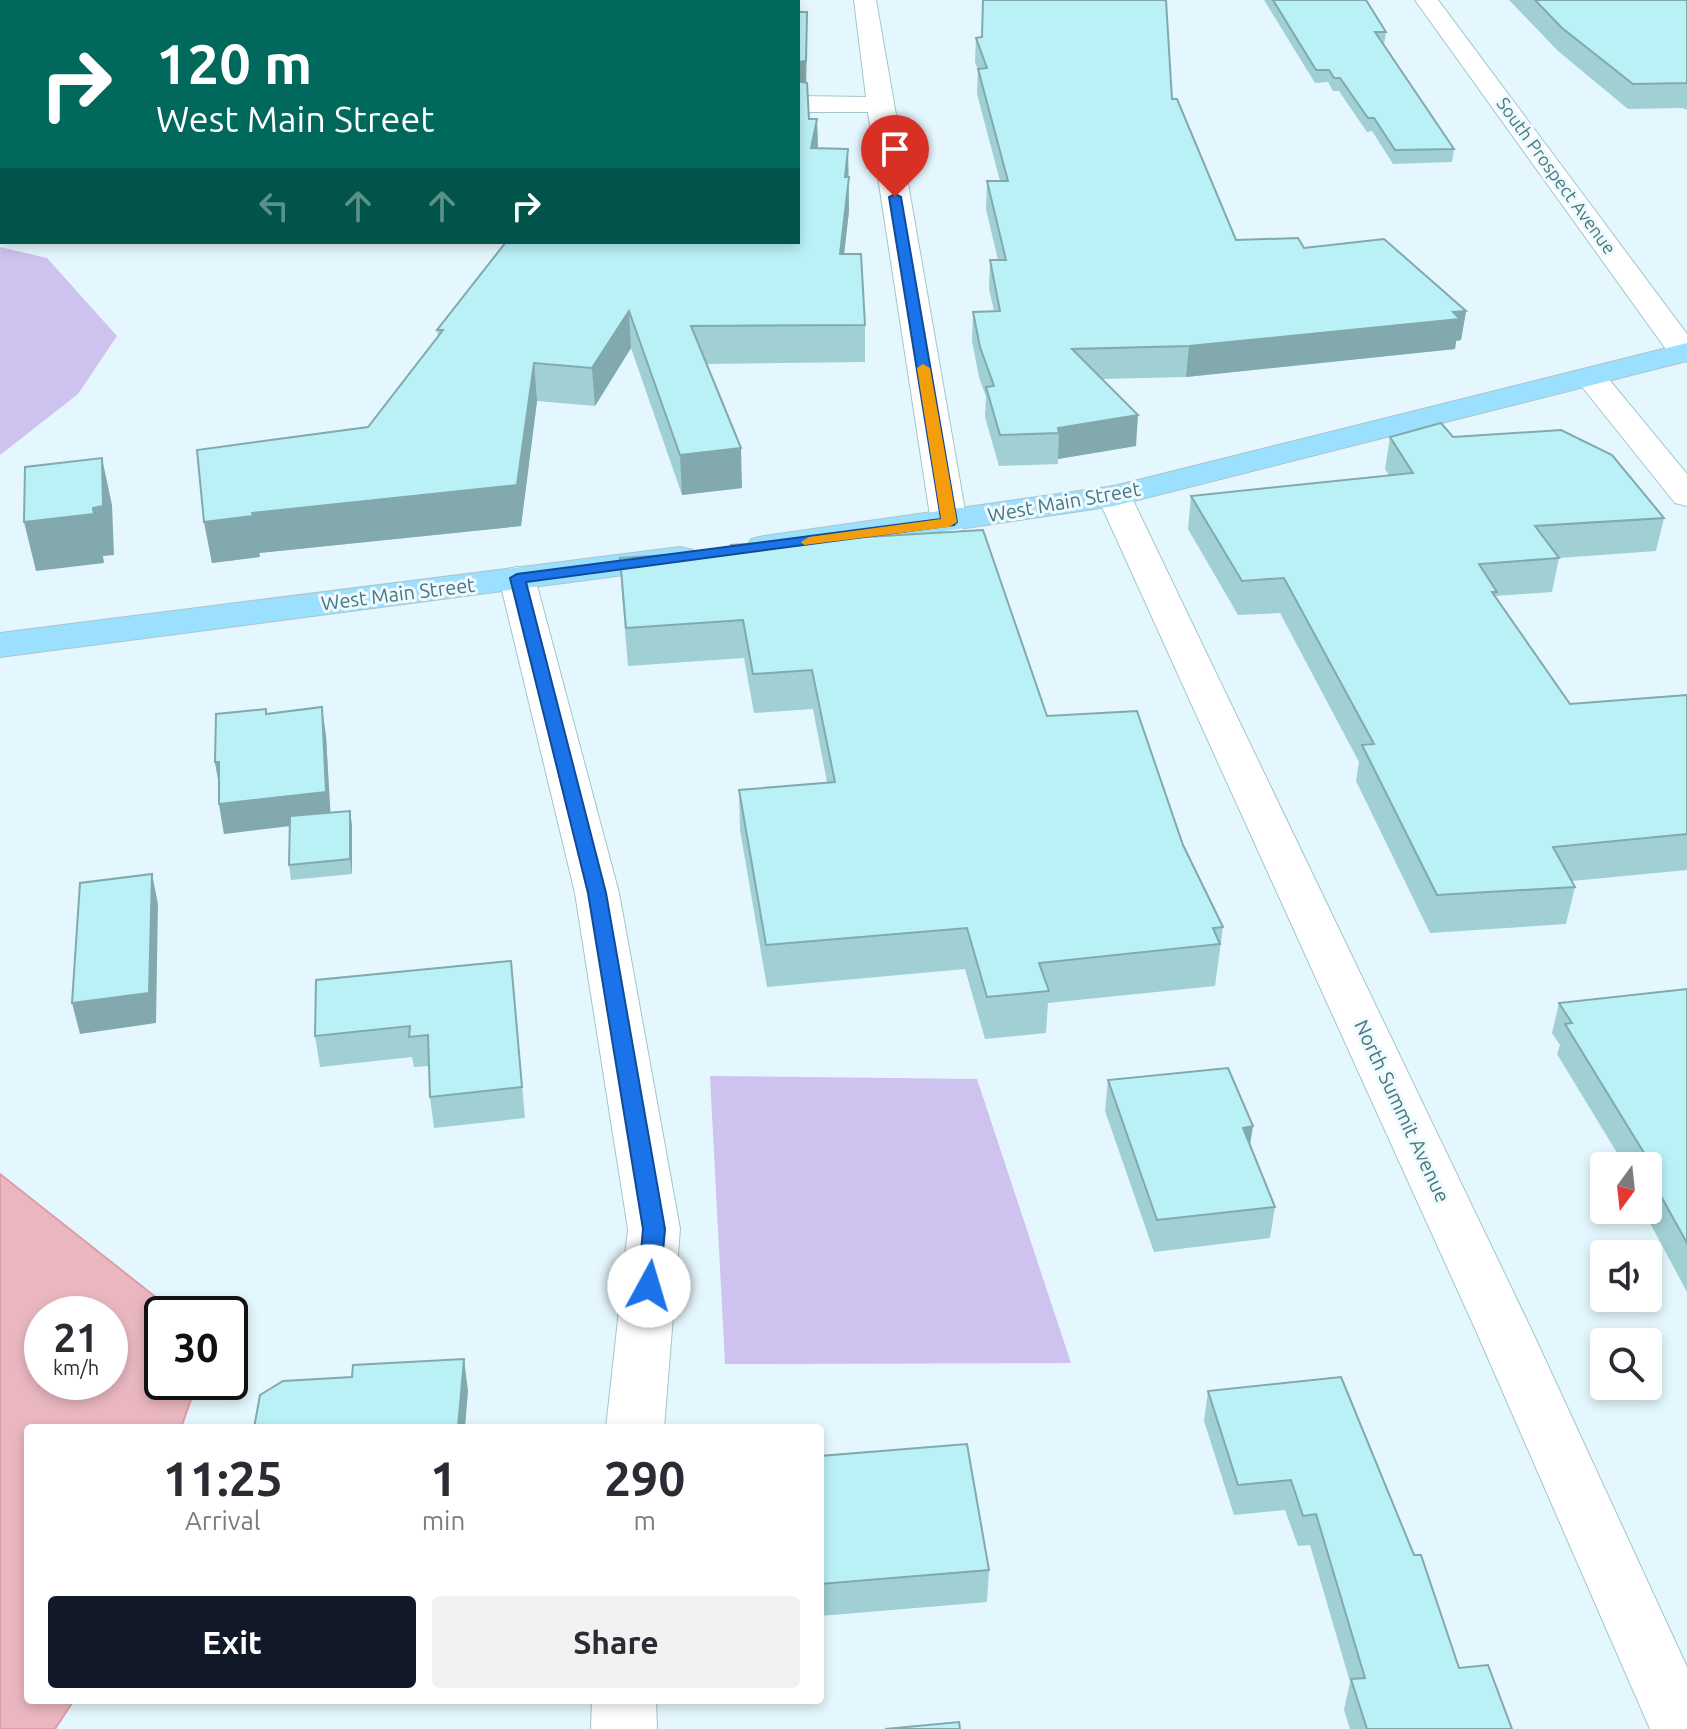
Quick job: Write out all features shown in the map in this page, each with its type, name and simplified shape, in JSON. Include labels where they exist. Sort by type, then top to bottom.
[{"type":"main road","name":"West Main Street","points":[[0,645],[949,522],[1114,496],[1686,352]]},
{"type":"street","points":[[865,0],[949,522]]},
{"type":"street","name":"South Prospect Avenue","points":[[1426,0],[1686,352]]},
{"type":"street","points":[[800,104],[880,105]]},
{"type":"street","points":[[1591,378],[1687,496]]},
{"type":"street","name":"North Summit Avenue","points":[[1114,496],[1499,1319],[1683,1729]]},
{"type":"street","points":[[517,578],[597,893],[654,1229],[635,1424]]},
{"type":"street","points":[[624,1704],[624,1729]]},
{"type":"shaded area","points":[[0,247],[47,258],[117,336],[78,394],[0,455]]},
{"type":"shaded area","points":[[710,1076],[977,1079],[1071,1363],[725,1364]]},
{"type":"shaded area","points":[[0,1174],[154,1296],[144,1296],[144,1400],[191,1400],[182,1424],[24,1424],[24,1704],[71,1704],[55,1729],[0,1729]]},
{"type":"building","points":[[983,0],[1166,0],[1172,99],[1177,99],[1236,240],[1298,238],[1304,248],[1384,239],[1466,311],[1453,312],[1460,319],[1189,346],[1072,349],[1138,415],[1058,428],[1059,433],[1000,435],[986,387],[994,386],[980,347],[973,312],[1000,311],[990,260],[1006,260],[987,181],[1008,181],[978,69],[987,68],[976,38],[982,37]]},
{"type":"building","points":[[1273,0],[1366,0],[1386,32],[1375,32],[1454,149],[1395,150],[1374,118],[1368,118],[1340,78],[1334,78],[1329,70],[1316,70]]},
{"type":"building","points":[[1535,0],[1687,0],[1687,83],[1633,84],[1562,28]]},
{"type":"building","points":[[800,12],[807,12],[806,61],[800,62]]},
{"type":"building","points":[[800,81],[807,83],[809,119],[817,119],[811,148],[848,149],[845,177],[849,177],[840,254],[861,254],[865,325],[691,326],[741,448],[680,455],[629,311],[592,368],[534,363],[517,485],[252,513],[253,516],[204,522],[197,450],[368,427],[443,330],[437,330],[504,244],[800,244]]},
{"type":"building","points":[[1441,423],[1453,437],[1561,430],[1612,455],[1664,518],[1535,526],[1559,558],[1479,564],[1497,592],[1492,592],[1570,704],[1687,695],[1687,834],[1553,847],[1575,887],[1437,895],[1362,745],[1374,744],[1284,578],[1242,581],[1191,496],[1413,473],[1390,437]]},
{"type":"building","points":[[102,458],[103,506],[93,508],[94,514],[24,522],[25,467]]},
{"type":"building","points":[[983,530],[1047,716],[1137,711],[1183,845],[1223,927],[1213,928],[1220,944],[1039,963],[1049,991],[987,997],[967,928],[766,945],[739,790],[835,782],[812,670],[753,674],[743,620],[626,628],[620,558],[733,551],[731,545]]},
{"type":"building","points":[[322,707],[326,792],[219,804],[219,762],[215,762],[216,714],[266,709],[266,714]]},
{"type":"building","points":[[350,811],[350,859],[289,865],[290,816]]},
{"type":"building","points":[[152,874],[149,993],[72,1003],[80,883]]},
{"type":"building","points":[[511,961],[522,1087],[430,1097],[428,1035],[409,1037],[410,1026],[315,1036],[316,980]]},
{"type":"building","points":[[1687,989],[1687,1243],[1662,1198],[1662,1152],[1643,1152],[1565,1024],[1572,1023],[1559,1003]]},
{"type":"building","points":[[1228,1068],[1253,1126],[1243,1128],[1275,1207],[1157,1220],[1108,1080]]},
{"type":"building","points":[[464,1359],[458,1424],[255,1424],[260,1395],[283,1381],[352,1377],[353,1365]]},
{"type":"building","points":[[1341,1377],[1414,1555],[1421,1555],[1459,1668],[1488,1665],[1512,1729],[1367,1729],[1351,1679],[1365,1678],[1316,1514],[1303,1516],[1291,1480],[1238,1485],[1208,1391]]},
{"type":"building","points":[[967,1444],[989,1570],[824,1584],[824,1456]]},
{"type":"building","points":[[959,1722],[960,1729],[885,1729]]},
{"type":"slow traffic","points":[[809,542],[949,522],[923,368]]},
{"type":"route","points":[[649,1286],[654,1229],[597,893],[517,578],[949,522],[895,197]]}]
